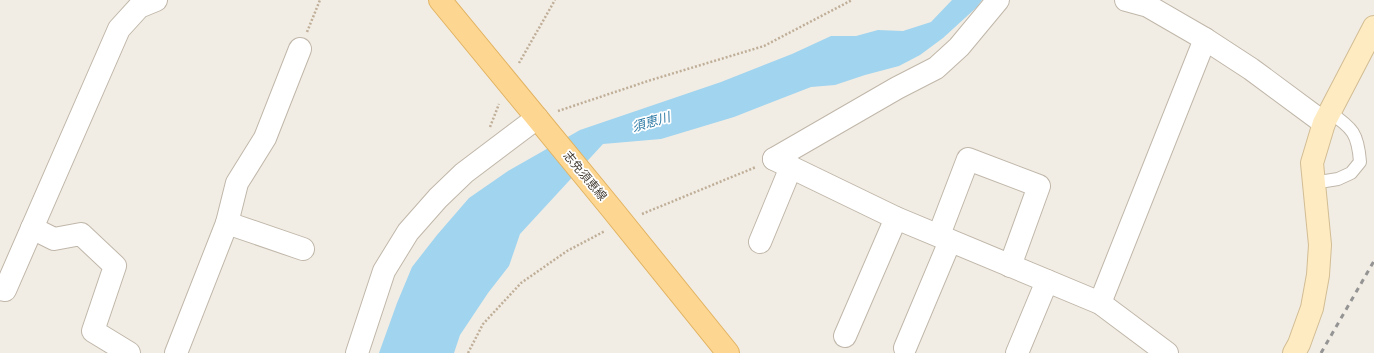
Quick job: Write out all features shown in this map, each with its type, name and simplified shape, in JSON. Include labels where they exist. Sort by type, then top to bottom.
[{"type":"main road","name":"志免須恵線","points":[[440,0],[617,215],[727,352]]},
{"type":"street","points":[[0,288],[5,290],[119,29],[139,7],[156,0]]},
{"type":"street","points":[[760,242],[783,163],[897,88],[936,68],[959,48],[998,0]]},
{"type":"street","points":[[1126,0],[1148,6],[1205,39],[1327,118]]},
{"type":"street","points":[[1294,353],[1299,344],[1312,308],[1318,275],[1320,245],[1312,163],[1327,118],[1374,27]]},
{"type":"street","points":[[1100,303],[1205,39]]},
{"type":"street","points":[[176,353],[227,222],[237,184],[265,138],[300,48]]},
{"type":"street","points":[[357,353],[384,271],[408,232],[438,198],[464,173],[537,118]]},
{"type":"street","points":[[905,348],[946,234],[968,159],[1039,186],[1010,266]]},
{"type":"street","points":[[783,163],[896,218],[946,234],[1010,266],[1100,303],[1167,353]]},
{"type":"street","points":[[845,336],[896,218]]},
{"type":"street","points":[[227,222],[302,248]]},
{"type":"street","points":[[32,228],[54,239],[81,234],[115,266],[93,331],[129,353]]},
{"type":"street","points":[[1017,353],[1047,282]]},
{"type":"lane","points":[[1313,183],[1338,179],[1351,173],[1360,162],[1359,145],[1352,130],[1327,118]]},
{"type":"path","points":[[300,48],[320,0]]},
{"type":"path","points":[[537,118],[651,80],[764,46],[852,0]]},
{"type":"path","points":[[468,353],[484,324],[521,283],[617,215],[783,163]]},
{"type":"water","name":"須恵川","points":[[952,0],[982,0],[977,7],[943,38],[920,55],[899,66],[835,85],[811,87],[734,117],[661,139],[603,144],[520,234],[509,266],[488,293],[460,335],[454,353],[379,353],[412,267],[469,198],[508,171],[580,130],[721,82],[792,54],[831,36],[856,36],[878,30],[903,31],[931,22]]},
{"type":"railway","points":[[1321,353],[1374,261]]}]
